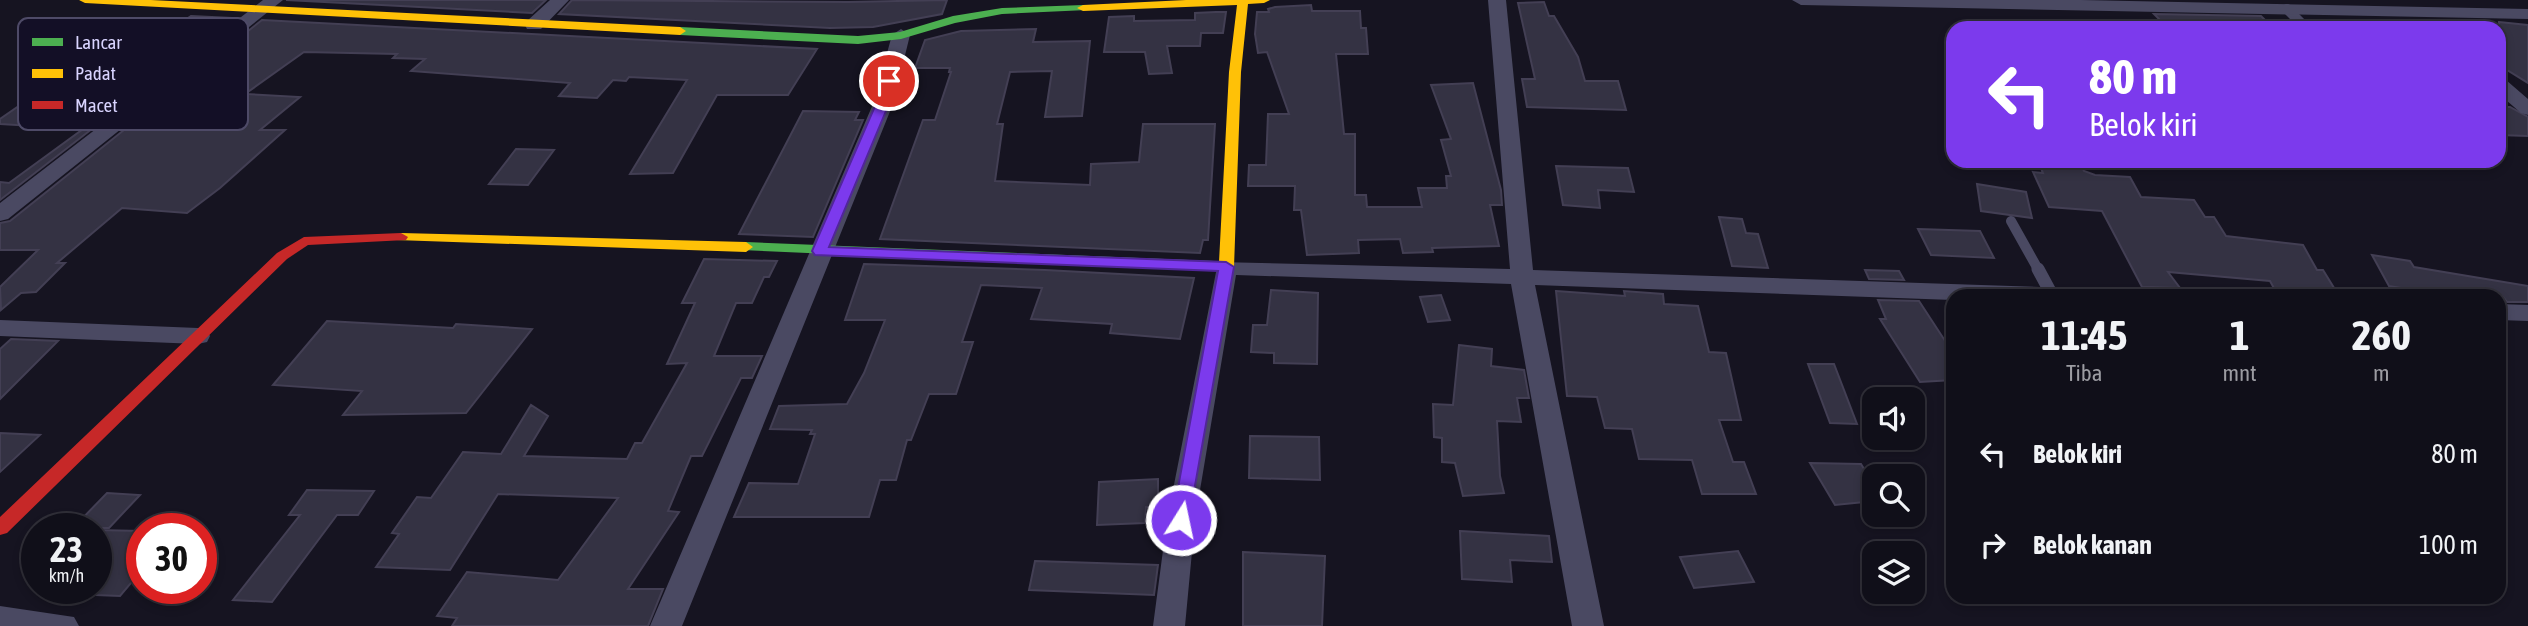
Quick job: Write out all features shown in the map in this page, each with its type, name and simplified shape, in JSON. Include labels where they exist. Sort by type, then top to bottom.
[{"type":"street","points":[[85,0],[267,5],[534,25],[858,40],[901,35],[953,20],[1002,11],[1264,0]]},
{"type":"street","points":[[534,25],[560,0]]},
{"type":"street","points":[[1169,626],[1181,520],[1226,267],[1235,72],[1243,0]]},
{"type":"street","points":[[1497,0],[1522,277],[1588,626]]},
{"type":"street","points":[[1801,0],[2287,9],[2348,5],[2414,11],[2528,14]]},
{"type":"street","points":[[248,20],[267,5]]},
{"type":"street","points":[[2414,11],[2426,21]]},
{"type":"street","points":[[666,626],[883,104],[901,35]]},
{"type":"street","points":[[2506,90],[2528,110]]},
{"type":"street","points":[[0,214],[107,130]]},
{"type":"street","points":[[0,528],[282,256],[304,241],[326,238],[430,237],[1045,257],[1226,267],[1946,291]]},
{"type":"street","points":[[2506,312],[2528,313]]},
{"type":"street","points":[[0,328],[198,336]]},
{"type":"street","points":[[0,619],[63,626]]},
{"type":"lane","points":[[2287,9],[2299,21]]},
{"type":"lane","points":[[2011,221],[2049,289]]},
{"type":"building","points":[[286,0],[546,0],[532,13]]},
{"type":"building","points":[[572,0],[947,0],[942,14],[873,27],[830,28],[559,14]]},
{"type":"building","points":[[1544,2],[1549,16],[1554,16],[1578,57],[1585,81],[1618,81],[1626,110],[1527,107],[1522,79],[1535,79],[1518,3]]},
{"type":"building","points":[[1311,5],[1312,11],[1360,11],[1361,28],[1366,28],[1368,54],[1336,54],[1344,134],[1355,134],[1355,195],[1366,195],[1367,207],[1422,207],[1418,188],[1447,188],[1446,176],[1451,176],[1441,140],[1451,139],[1431,85],[1473,83],[1501,190],[1502,205],[1490,205],[1499,246],[1432,248],[1433,252],[1403,253],[1400,239],[1358,240],[1359,253],[1307,255],[1301,210],[1294,210],[1295,186],[1248,186],[1249,165],[1266,165],[1268,114],[1289,114],[1267,52],[1258,53],[1255,34],[1257,12],[1269,12],[1268,9],[1275,7]]},
{"type":"building","points":[[1226,12],[1223,33],[1201,33],[1200,46],[1167,46],[1172,73],[1149,74],[1145,52],[1104,52],[1109,17],[1134,16],[1134,21],[1195,20],[1195,13]]},
{"type":"building","points":[[2154,14],[2261,16],[2266,21],[2161,21]]},
{"type":"building","points":[[191,16],[235,18],[188,18]]},
{"type":"building","points":[[262,20],[817,49],[788,95],[717,95],[673,173],[630,174],[687,80],[629,77],[626,81],[613,80],[597,98],[559,96],[570,83],[411,71],[425,59],[393,58],[397,54],[304,52],[248,92],[248,31]]},
{"type":"building","points":[[2506,23],[2528,25],[2528,83],[2506,69]]},
{"type":"building","points":[[1036,29],[1033,42],[1090,41],[1082,116],[1045,117],[1052,71],[1010,72],[997,124],[1003,124],[995,181],[1090,185],[1091,164],[1139,162],[1143,124],[1215,124],[1208,240],[1203,240],[1200,253],[880,239],[923,120],[935,120],[951,72],[950,68],[915,68],[925,40],[961,31]]},
{"type":"building","points":[[248,94],[300,97],[260,130],[285,130],[220,188],[187,213],[122,208],[57,263],[65,263],[36,292],[21,293],[1,310],[0,287],[38,250],[0,250],[0,223],[10,221],[124,130],[248,130]]},
{"type":"building","points":[[18,107],[18,125],[0,124],[0,119]]},
{"type":"building","points":[[2506,107],[2528,117],[2528,136],[2506,135]]},
{"type":"building","points":[[803,111],[859,112],[855,120],[863,120],[813,237],[739,234]]},
{"type":"building","points":[[82,130],[91,130],[0,200],[0,182],[9,183]]},
{"type":"building","points":[[516,149],[554,150],[528,185],[489,184]]},
{"type":"building","points":[[1556,166],[1628,168],[1634,192],[1598,190],[1600,208],[1563,205]]},
{"type":"building","points":[[2041,168],[2082,168],[2095,175],[2130,177],[2141,197],[2194,200],[2205,217],[2214,217],[2226,236],[2303,245],[2317,270],[2323,270],[2335,289],[2274,289],[2270,281],[2168,272],[2180,288],[2142,287],[2102,211],[2049,207],[2033,172],[2043,173]]},
{"type":"building","points":[[1977,184],[2026,192],[2032,218],[1981,211]]},
{"type":"building","points":[[1719,217],[1742,219],[1746,233],[1758,234],[1768,268],[1732,266]]},
{"type":"building","points":[[1918,229],[1980,231],[1994,258],[1931,255]]},
{"type":"building","points":[[2372,255],[2410,261],[2414,267],[2528,286],[2528,302],[2507,302],[2506,289],[2407,289],[2389,286]]},
{"type":"building","points":[[704,259],[777,261],[769,277],[764,277],[752,303],[736,303],[714,356],[762,356],[752,378],[741,378],[702,456],[691,456],[668,511],[679,512],[628,589],[663,589],[648,626],[452,626],[457,618],[437,616],[467,572],[558,580],[618,498],[498,494],[450,570],[376,567],[399,534],[392,533],[417,497],[431,498],[463,452],[501,454],[531,405],[548,416],[524,456],[627,459],[635,443],[642,443],[687,363],[667,364],[695,303],[682,303]]},
{"type":"building","points":[[864,264],[1194,278],[1180,339],[1110,333],[1112,324],[1031,319],[1042,288],[981,285],[962,342],[973,342],[956,394],[929,394],[911,440],[907,440],[896,480],[880,480],[869,517],[734,517],[749,483],[798,484],[815,434],[810,434],[812,430],[770,429],[779,406],[847,404],[864,373],[885,320],[845,320]]},
{"type":"building","points":[[1865,270],[1899,271],[1904,280],[1869,279]]},
{"type":"building","points":[[1271,290],[1318,293],[1317,364],[1274,363],[1274,353],[1251,352],[1253,325],[1267,325]]},
{"type":"building","points":[[1556,291],[1625,296],[1624,291],[1663,294],[1664,304],[1698,306],[1709,352],[1726,353],[1741,420],[1719,420],[1733,462],[1744,462],[1756,494],[1702,494],[1692,460],[1639,459],[1632,429],[1605,428],[1597,397],[1567,396]]},
{"type":"building","points":[[1441,295],[1450,320],[1428,322],[1420,297]]},
{"type":"building","points":[[1878,300],[1919,301],[1946,342],[1946,380],[1920,382],[1880,319],[1886,319]]},
{"type":"building","points":[[327,321],[532,329],[466,413],[343,415],[362,391],[273,385]]},
{"type":"building","points":[[11,339],[58,341],[0,399],[0,349]]},
{"type":"building","points":[[1459,345],[1492,349],[1491,366],[1524,370],[1529,398],[1517,398],[1521,422],[1497,421],[1500,476],[1504,493],[1463,496],[1455,463],[1442,462],[1442,438],[1434,437],[1433,404],[1453,405]]},
{"type":"building","points":[[1808,364],[1834,364],[1857,424],[1830,423]]},
{"type":"building","points":[[0,433],[40,435],[0,472]]},
{"type":"building","points":[[1250,436],[1319,437],[1320,480],[1249,478]]},
{"type":"building","points":[[1810,463],[1862,466],[1862,502],[1835,505]]},
{"type":"building","points":[[1158,479],[1158,506],[1146,507],[1145,523],[1097,525],[1099,482]]},
{"type":"building","points":[[307,490],[374,491],[358,515],[337,515],[272,602],[233,600],[300,515],[289,515]]},
{"type":"building","points":[[107,493],[140,495],[112,525],[112,513],[88,513]]},
{"type":"building","points":[[112,530],[126,531],[126,589],[120,596],[112,596]]},
{"type":"building","points":[[1460,531],[1549,536],[1552,562],[1510,560],[1512,582],[1462,579]]},
{"type":"building","points":[[1738,551],[1754,582],[1694,588],[1680,557]]},
{"type":"building","points":[[1243,552],[1325,556],[1322,626],[1243,626]]},
{"type":"building","points":[[1035,561],[1158,565],[1154,595],[1029,590]]},
{"type":"traffic: fast","points":[[680,31],[858,40],[901,35],[953,20],[1002,11],[1083,8]]},
{"type":"traffic: fast","points":[[746,247],[1214,266]]},
{"type":"traffic: slow","points":[[85,0],[680,31]]},
{"type":"traffic: slow","points":[[1214,266],[1226,267],[1235,72],[1243,0]]},
{"type":"traffic: slow","points":[[1083,8],[1264,0]]},
{"type":"traffic: slow","points":[[401,237],[746,247]]},
{"type":"traffic: jam","points":[[0,528],[282,256],[304,241],[401,237]]},
{"type":"route","points":[[889,81],[883,104],[820,251],[1045,257],[1226,267],[1181,520]]}]
